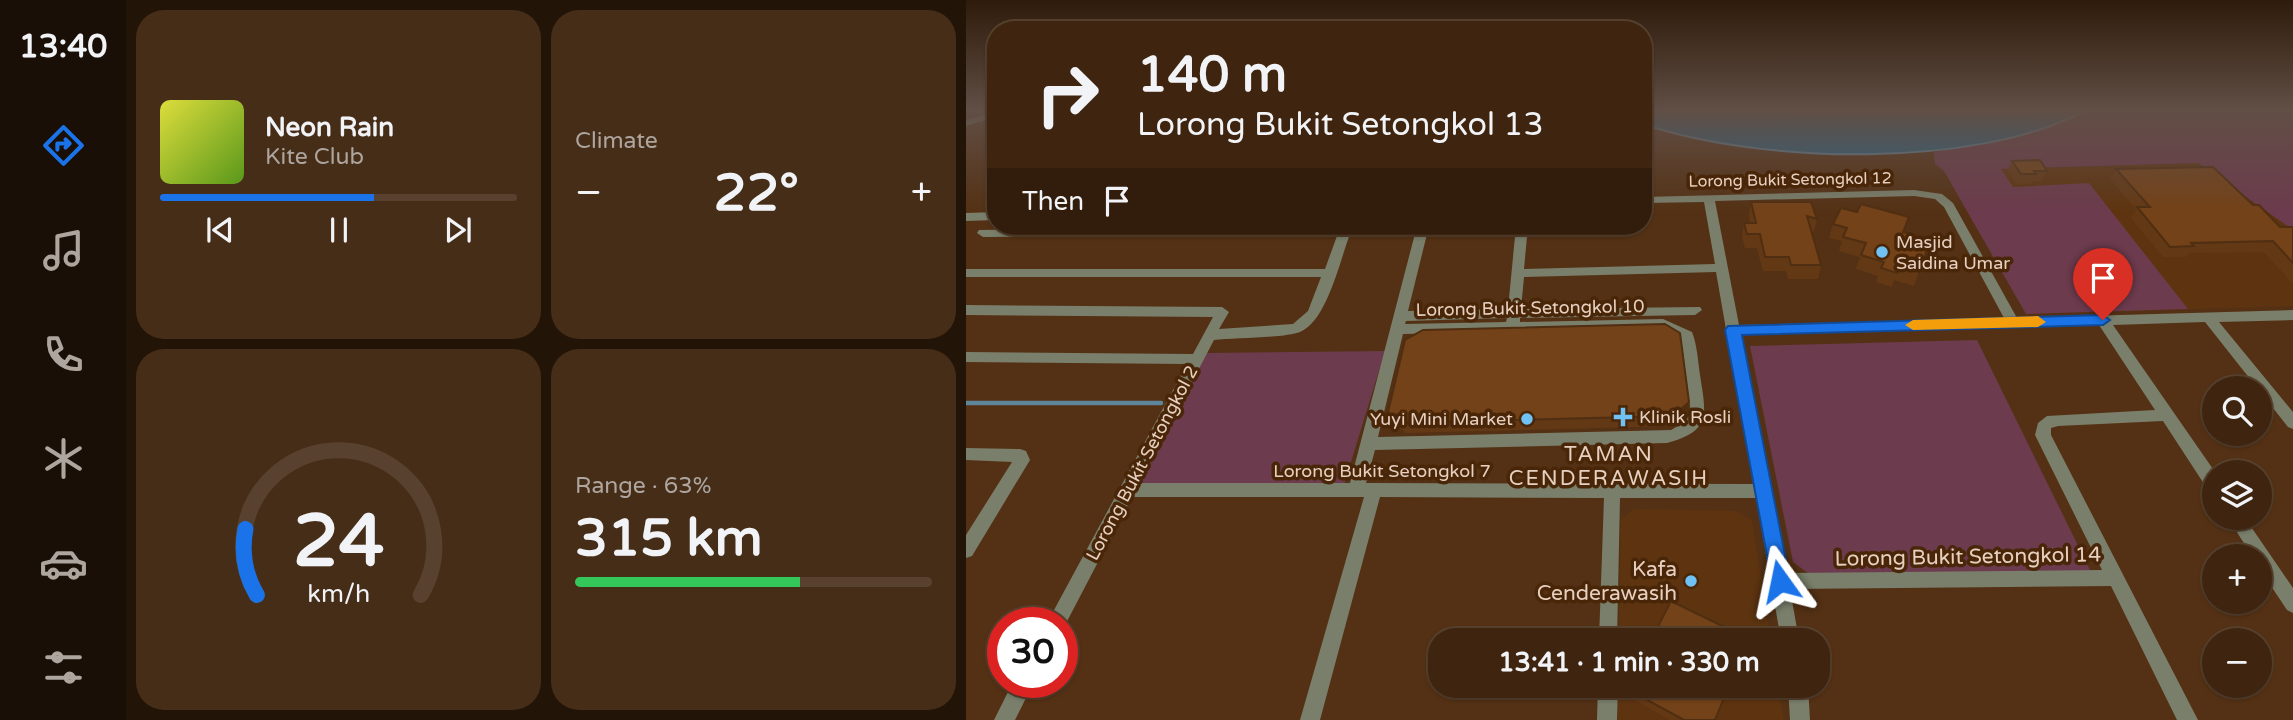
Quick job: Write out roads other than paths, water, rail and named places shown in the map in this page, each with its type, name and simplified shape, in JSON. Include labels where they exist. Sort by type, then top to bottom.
[{"type":"street","name":"Lorong Bukit Setongkol 12","points":[[1652,200],[1914,193],[1938,196],[1949,205],[2012,322]]},
{"type":"street","points":[[1709,198],[1788,628]]},
{"type":"street","points":[[966,224],[972,217]]},
{"type":"street","points":[[1210,335],[1295,329],[1311,318],[1344,235]]},
{"type":"street","points":[[1310,720],[1365,490],[1369,444],[1421,235]]},
{"type":"street","points":[[1521,235],[1514,320],[1695,310]]},
{"type":"street","points":[[1518,272],[1721,268]]},
{"type":"street","points":[[966,273],[1330,274]]},
{"type":"street","points":[[966,310],[1222,312],[1198,359]]},
{"type":"street","points":[[1733,330],[2293,315]]},
{"type":"street","points":[[2208,317],[2293,423]]},
{"type":"street","name":"Lorong Bukit Setongkol 10","points":[[1369,444],[1667,437],[1687,428],[1696,421],[1698,414],[1689,340],[1687,335],[1663,324],[1514,320],[1398,323]]},
{"type":"street","points":[[2103,320],[2202,467]]},
{"type":"street","name":"Lorong Bukit Setongkol 2","points":[[966,358],[1198,359],[1065,607]]},
{"type":"street","points":[[2277,403],[2293,403]]},
{"type":"street","points":[[2167,415],[2057,420],[2047,422],[2043,427],[2046,443],[2188,720]]},
{"type":"street","points":[[966,454],[1011,454],[1020,456],[1022,460],[966,550]]},
{"type":"street","name":"Lorong Bukit Setongkol 7","points":[[1128,490],[1762,491]]},
{"type":"street","points":[[1608,628],[1612,492]]},
{"type":"street","points":[[2244,530],[2292,602]]},
{"type":"street","name":"Lorong Bukit Setongkol 14","points":[[1780,581],[2115,578]]},
{"type":"street","points":[[1004,720],[1016,698]]},
{"type":"street","points":[[1607,720],[1608,698]]},
{"type":"street","points":[[1799,698],[1800,720]]},
{"type":"water","points":[[1733,145],[1974,145],[1927,151],[1867,154],[1805,153]]},
{"type":"waterway","points":[[966,403],[1161,403]]},
{"type":"place","name":"Masjid Saidina Umar","points":[[1882,252]]},
{"type":"place","name":"Klinik Rosli","points":[[1623,417]]},
{"type":"place","name":"Yuyi Mini Market","points":[[1527,419]]},
{"type":"place","name":"Kafa Cenderawasih","points":[[1691,581]]},
{"type":"district","name":"TAMAN CENDERAWASIH","points":[[1609,466]]}]
